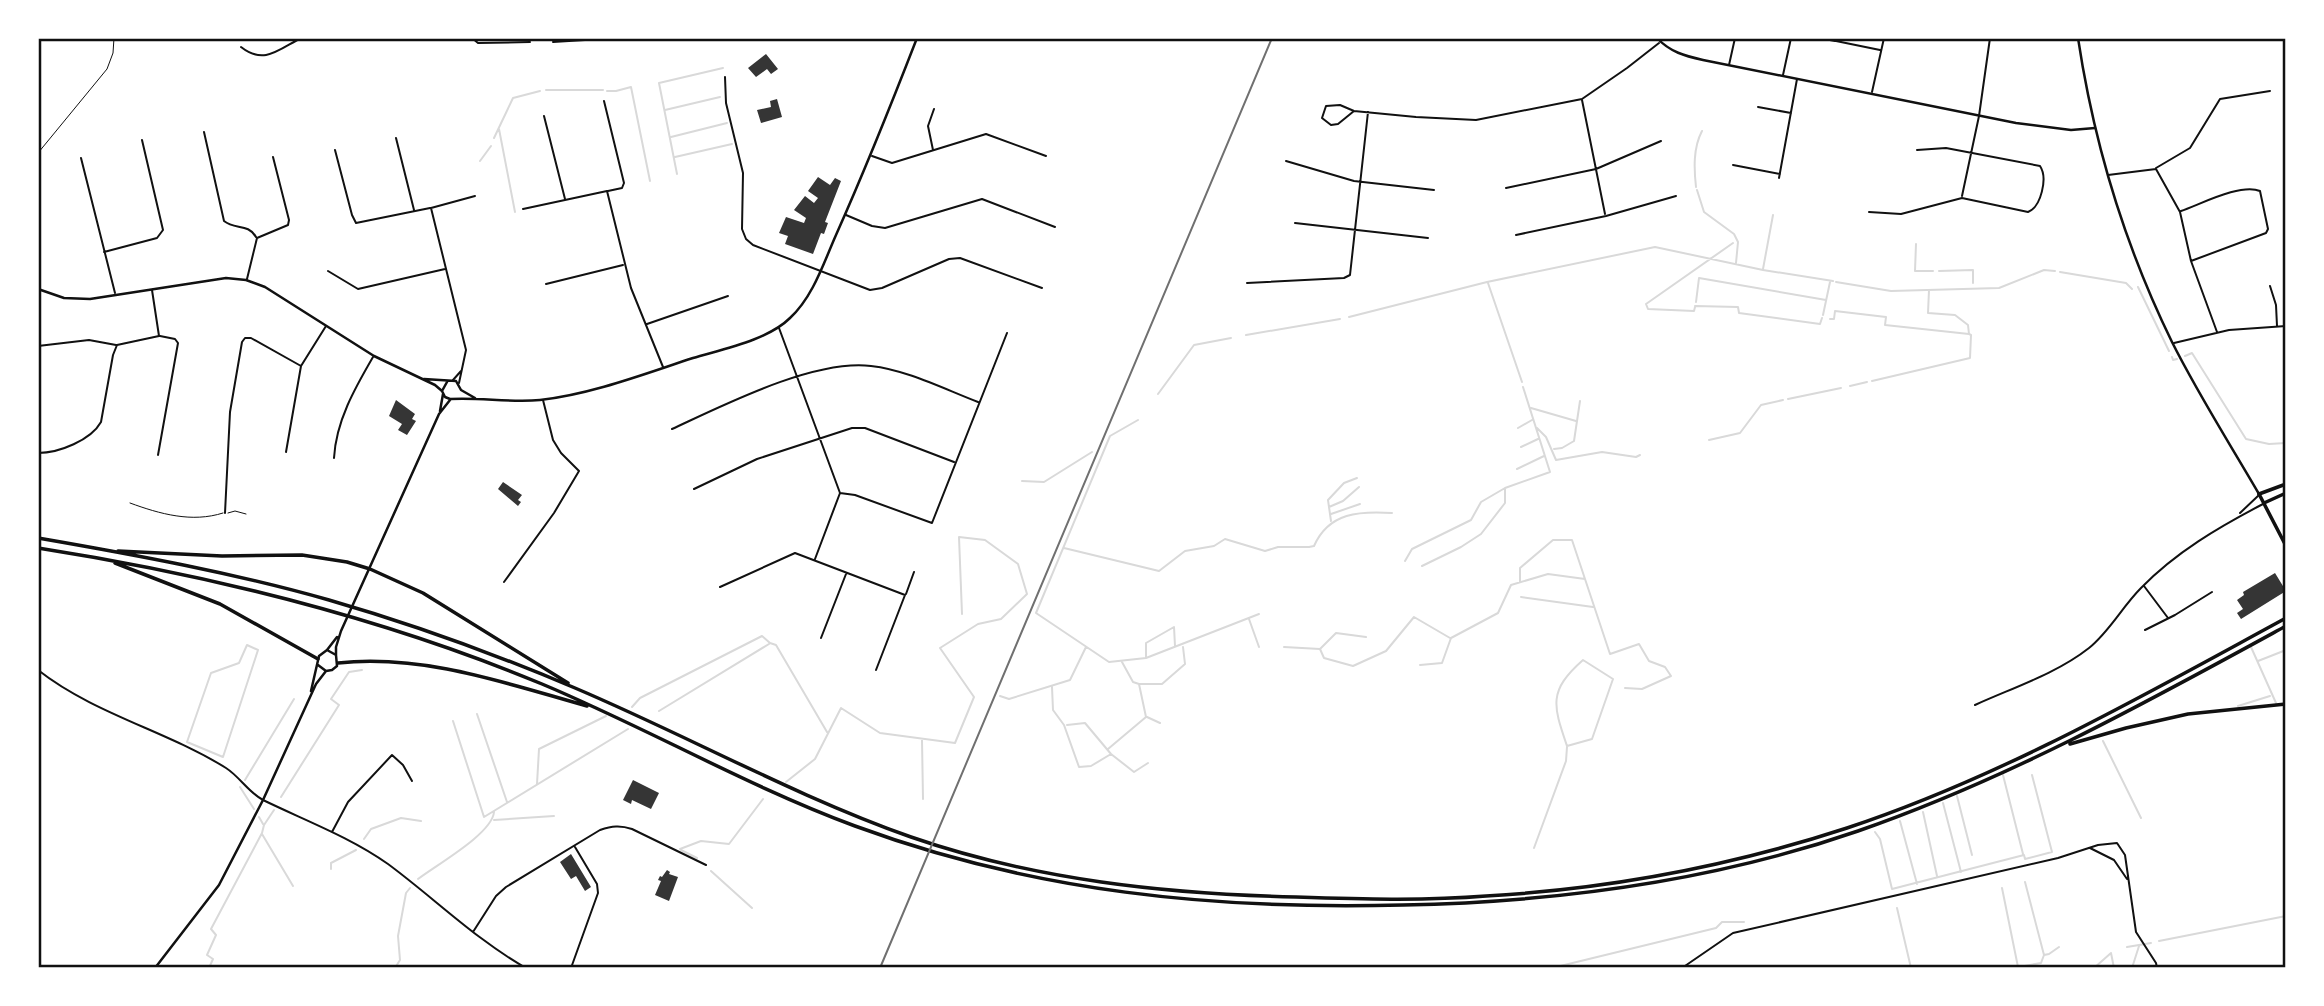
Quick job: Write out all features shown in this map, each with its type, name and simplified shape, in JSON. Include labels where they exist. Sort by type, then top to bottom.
[{"type":"main road","points":[[2286,484],[2259,494],[2286,546]]},
{"type":"main road","points":[[2264,503],[2286,493]]},
{"type":"main road","points":[[38,538],[216,573],[324,599],[420,629],[579,690],[783,786],[914,838],[953,850],[1101,882],[1225,895],[1338,899],[1484,897],[1574,888],[1740,858],[1815,838],[1923,799],[2109,714],[2286,618]]},
{"type":"main road","points":[[38,548],[213,581],[323,608],[456,652],[599,709],[802,805],[949,858],[1099,890],[1224,904],[1484,904],[1575,896],[1740,867],[1820,844],[1926,806],[2064,745],[2286,626]]},
{"type":"main road","points":[[109,551],[334,558],[370,569],[441,603],[579,690]]},
{"type":"main road","points":[[103,559],[220,604],[318,659]]},
{"type":"main road","points":[[338,663],[366,660],[452,669],[599,709]]},
{"type":"main road","points":[[2064,745],[2188,714],[2286,705]]},
{"type":"street","points":[[241,47],[253,56],[267,56],[301,38]]},
{"type":"street","points":[[472,38],[478,43],[530,42]]},
{"type":"street","points":[[509,38],[509,43]]},
{"type":"street","points":[[553,42],[617,38]]},
{"type":"street","points":[[38,289],[64,298],[90,299],[226,278],[246,280],[265,287],[374,356],[435,385],[450,399],[543,400],[603,387],[750,340],[778,328],[800,307],[845,215],[917,38]]},
{"type":"street","points":[[1729,65],[1735,38]]},
{"type":"street","points":[[1783,75],[1791,38]]},
{"type":"street","points":[[1819,38],[1880,50]]},
{"type":"street","points":[[1871,93],[1884,38]]},
{"type":"street","points":[[1962,198],[1979,116],[1990,38]]},
{"type":"street","points":[[2078,38],[2107,175],[2143,279],[2173,344],[2259,494],[2237,516]]},
{"type":"street","points":[[1354,111],[1338,124],[1331,125],[1322,118],[1326,106],[1340,105],[1354,111],[1468,121],[1582,99],[1628,68],[1658,40],[1679,54],[1979,116],[2071,130],[2095,128]]},
{"type":"street","points":[[726,77],[726,103],[744,173],[743,233],[749,242],[758,248],[870,290],[882,288],[949,259],[960,258],[1042,288]]},
{"type":"street","points":[[1734,165],[1780,176],[1797,78]]},
{"type":"street","points":[[2107,175],[2156,169],[2190,148],[2220,99],[2270,90]]},
{"type":"street","points":[[1582,99],[1606,216]]},
{"type":"street","points":[[523,209],[622,188],[624,183],[604,101]]},
{"type":"street","points":[[1758,107],[1791,113]]},
{"type":"street","points":[[933,150],[928,126],[934,109]]},
{"type":"street","points":[[1247,283],[1344,278],[1350,275],[1368,112]]},
{"type":"street","points":[[544,116],[565,200]]},
{"type":"street","points":[[204,132],[224,221],[228,225],[248,228],[257,238]]},
{"type":"street","points":[[871,155],[892,163],[986,134],[1046,156]]},
{"type":"street","points":[[396,138],[415,211]]},
{"type":"street","points":[[104,251],[157,238],[163,230],[142,140]]},
{"type":"street","points":[[1506,188],[1596,170],[1661,141]]},
{"type":"street","points":[[1869,212],[1900,214],[1962,198],[2023,212],[2032,211],[2038,203],[2044,177],[2042,169],[2036,165],[1946,148],[1916,150]]},
{"type":"street","points":[[335,150],[356,223],[475,197]]},
{"type":"street","points":[[257,238],[288,225],[289,220],[273,157]]},
{"type":"street","points":[[81,158],[115,294]]},
{"type":"street","points":[[1286,161],[1361,182],[1434,190]]},
{"type":"street","points":[[2156,169],[2180,212],[2191,261],[2217,332]]},
{"type":"street","points":[[2180,212],[2233,192],[2256,189],[2260,191],[2268,229],[2266,233],[2191,261]]},
{"type":"street","points":[[607,191],[624,265],[663,368]]},
{"type":"street","points":[[1516,235],[1606,216],[1676,196]]},
{"type":"street","points":[[845,215],[872,226],[885,228],[982,199],[1055,228]]},
{"type":"street","points":[[431,208],[466,350],[459,383],[461,390],[479,400]]},
{"type":"street","points":[[1294,223],[1428,238]]},
{"type":"street","points":[[246,280],[257,238]]},
{"type":"street","points":[[546,284],[624,265]]},
{"type":"street","points":[[328,271],[358,289],[446,269]]},
{"type":"street","points":[[2270,286],[2277,326]]},
{"type":"street","points":[[152,289],[159,336]]},
{"type":"street","points":[[646,325],[728,296]]},
{"type":"street","points":[[286,452],[301,366],[326,325]]},
{"type":"street","points":[[2173,344],[2217,332],[2286,326]]},
{"type":"street","points":[[778,328],[839,493],[814,560]]},
{"type":"street","points":[[839,493],[855,495],[932,523],[1007,333]]},
{"type":"street","points":[[38,346],[89,340],[117,345],[159,336],[175,339],[178,343],[158,454]]},
{"type":"street","points":[[225,513],[230,412],[240,352],[245,338],[257,341],[301,366]]},
{"type":"street","points":[[38,453],[49,453],[92,435],[96,430],[101,422],[117,345]]},
{"type":"street","points":[[334,458],[343,417],[374,356]]},
{"type":"street","points":[[672,429],[736,400],[832,367],[869,365],[906,375],[978,402]]},
{"type":"street","points":[[417,377],[447,382],[453,380],[463,367]]},
{"type":"street","points":[[453,380],[459,383]]},
{"type":"street","points":[[439,414],[447,382]]},
{"type":"street","points":[[456,399],[461,390]]},
{"type":"street","points":[[155,968],[219,884],[263,800],[320,676],[335,669],[338,663],[336,647],[341,631],[439,414],[450,399]]},
{"type":"street","points":[[504,582],[554,513],[579,471],[552,440],[543,400]]},
{"type":"street","points":[[694,489],[757,459],[840,430],[865,428],[955,462]]},
{"type":"street","points":[[1975,705],[2058,667],[2087,650],[2108,629],[2143,585],[2170,562],[2237,516],[2264,503]]},
{"type":"street","points":[[720,587],[791,554],[814,560],[905,595]]},
{"type":"street","points":[[876,670],[914,572]]},
{"type":"street","points":[[821,638],[847,573]]},
{"type":"street","points":[[2143,585],[2168,618]]},
{"type":"street","points":[[2145,630],[2212,592]]},
{"type":"street","points":[[310,698],[318,659],[341,631]]},
{"type":"street","points":[[327,650],[336,654]]},
{"type":"street","points":[[318,665],[326,671]]},
{"type":"street","points":[[38,670],[67,690],[227,769],[248,790],[263,800],[386,863],[472,933],[526,968]]},
{"type":"street","points":[[331,833],[348,802],[392,755],[403,765],[412,781]]},
{"type":"street","points":[[472,933],[496,896],[506,887],[600,830],[619,825],[632,829],[706,865]]},
{"type":"street","points":[[1682,968],[1732,933],[2117,843],[2125,855],[2136,932],[2156,962],[2157,968]]},
{"type":"street","points":[[571,968],[598,893],[597,884],[574,845]]},
{"type":"street","points":[[2089,848],[2114,860],[2127,880]]},
{"type":"street","points":[[514,968],[516,962]]},
{"type":"lane","points":[[130,503],[178,516],[208,519],[235,511],[246,514]]},
{"type":"path","points":[[38,153],[107,69],[113,53],[114,38]]},
{"type":"building","points":[[766,54],[778,69],[771,74],[767,69],[756,77],[748,68]]},
{"type":"building","points":[[777,99],[782,117],[761,123],[757,110],[771,107],[770,101]]},
{"type":"building","points":[[818,177],[830,185],[835,178],[841,181],[825,222],[828,223],[824,234],[821,233],[813,254],[785,244],[788,236],[779,233],[786,217],[804,223],[806,218],[794,210],[805,196],[814,203],[818,198],[808,191]]},
{"type":"building","points":[[396,400],[415,414],[412,419],[416,421],[407,435],[398,430],[402,424],[389,416]]},
{"type":"building","points":[[503,482],[522,495],[518,506],[498,489]]},
{"type":"building","points":[[2275,573],[2286,591],[2241,619],[2237,613],[2243,609],[2237,600],[2244,595],[2243,592]]},
{"type":"building","points":[[633,780],[659,793],[651,809],[632,800],[631,804],[623,800]]},
{"type":"building","points":[[571,854],[591,887],[585,891],[576,876],[571,879],[560,862]]},
{"type":"building","points":[[667,870],[669,874],[678,877],[669,901],[655,895],[661,881],[658,880]]},
{"type":"waterway","points":[[677,174],[659,83],[723,68]]},
{"type":"waterway","points":[[607,91],[631,87],[650,181]]},
{"type":"waterway","points":[[546,90],[603,90]]},
{"type":"waterway","points":[[494,138],[513,98],[540,91]]},
{"type":"waterway","points":[[665,110],[720,97]]},
{"type":"waterway","points":[[671,137],[727,123]]},
{"type":"waterway","points":[[499,129],[515,212]]},
{"type":"waterway","points":[[1696,187],[1696,151],[1702,131]]},
{"type":"waterway","points":[[675,157],[732,144]]},
{"type":"waterway","points":[[480,161],[491,146]]},
{"type":"waterway","points":[[1697,190],[1704,212],[1734,234],[1738,242],[1736,263]]},
{"type":"waterway","points":[[1763,269],[1773,215]]},
{"type":"waterway","points":[[1695,307],[1694,311],[1648,309],[1646,304],[1733,243]]},
{"type":"waterway","points":[[1916,244],[1915,271],[1933,271]]},
{"type":"waterway","points":[[1349,317],[1487,282],[1655,247],[1763,270],[1833,281]]},
{"type":"waterway","points":[[1939,271],[1973,270],[1973,283]]},
{"type":"waterway","points":[[1836,282],[1891,291],[1999,288],[2044,270],[2055,271]]},
{"type":"waterway","points":[[2060,272],[2126,283],[2132,289]]},
{"type":"waterway","points":[[1696,302],[1699,278],[1826,300]]},
{"type":"waterway","points":[[1823,315],[1830,282]]},
{"type":"waterway","points":[[1488,283],[1522,382]]},
{"type":"waterway","points":[[2138,287],[2169,351]]},
{"type":"waterway","points":[[1872,381],[1970,358],[1971,335],[1968,325],[1955,315],[1928,313],[1929,290]]},
{"type":"waterway","points":[[1695,306],[1738,307],[1739,313],[1820,324],[1822,318]]},
{"type":"waterway","points":[[1830,319],[1834,319],[1835,311],[1886,317],[1885,325],[1969,334]]},
{"type":"waterway","points":[[1246,335],[1340,319]]},
{"type":"waterway","points":[[1158,394],[1194,345],[1231,338]]},
{"type":"waterway","points":[[2185,356],[2192,353],[2246,439],[2269,444],[2286,443]]},
{"type":"waterway","points":[[2172,357],[2173,360],[2177,359]]},
{"type":"waterway","points":[[1850,386],[1867,382]]},
{"type":"waterway","points":[[1405,561],[1412,549],[1471,520],[1481,502],[1505,488],[1550,472],[1523,387]]},
{"type":"waterway","points":[[1788,399],[1841,388]]},
{"type":"waterway","points":[[1709,440],[1740,433],[1761,405],[1783,400]]},
{"type":"waterway","points":[[1554,449],[1574,441],[1580,401]]},
{"type":"waterway","points":[[1531,408],[1576,421]]},
{"type":"waterway","points":[[1138,420],[1110,436],[1036,613],[1109,662],[1146,658],[1259,614]]},
{"type":"waterway","points":[[1518,428],[1532,420]]},
{"type":"waterway","points":[[1537,428],[1546,437],[1556,460],[1602,452],[1636,457],[1640,455]]},
{"type":"waterway","points":[[1521,447],[1538,439]]},
{"type":"waterway","points":[[1022,481],[1044,482],[1092,452]]},
{"type":"waterway","points":[[1517,469],[1544,456]]},
{"type":"waterway","points":[[1331,521],[1328,500],[1344,483],[1357,478]]},
{"type":"waterway","points":[[1329,507],[1343,501],[1359,487]]},
{"type":"waterway","points":[[1422,566],[1481,534],[1505,503],[1505,488]]},
{"type":"waterway","points":[[1331,514],[1360,504]]},
{"type":"waterway","points":[[1064,548],[1159,571],[1185,551],[1214,546],[1225,539],[1265,551],[1278,547],[1309,547],[1314,546],[1320,535],[1337,520],[1357,514],[1392,513]]},
{"type":"waterway","points":[[786,782],[815,759],[841,708],[880,733],[955,743],[974,697],[940,648],[978,624],[1001,619],[1027,594],[1018,564],[985,540],[959,537],[962,614]]},
{"type":"waterway","points":[[1520,582],[1520,568],[1553,540],[1572,540],[1610,654],[1639,644],[1649,661],[1665,667],[1671,676],[1642,689],[1625,688]]},
{"type":"waterway","points":[[1420,665],[1442,663],[1451,638],[1498,613],[1511,585],[1548,574],[1585,579]]},
{"type":"waterway","points":[[1521,597],[1593,607]]},
{"type":"waterway","points":[[1320,649],[1324,658],[1353,666],[1386,651],[1414,617],[1450,638]]},
{"type":"waterway","points":[[1249,619],[1259,647]]},
{"type":"waterway","points":[[1146,657],[1146,643],[1174,627],[1175,646]]},
{"type":"waterway","points":[[1284,647],[1320,649],[1336,633],[1366,637]]},
{"type":"waterway","points":[[632,707],[640,698],[762,636],[776,645],[827,732]]},
{"type":"waterway","points":[[659,711],[769,644]]},
{"type":"waterway","points":[[247,645],[258,650],[223,757],[187,742],[211,673],[239,663],[247,645]]},
{"type":"waterway","points":[[1000,696],[1009,699],[1070,680],[1086,647]]},
{"type":"waterway","points":[[1139,684],[1162,684],[1185,664],[1183,647]]},
{"type":"waterway","points":[[2251,647],[2276,703]]},
{"type":"waterway","points":[[2258,661],[2286,650]]},
{"type":"waterway","points":[[1583,660],[1613,679],[1592,739],[1567,746],[1559,720],[1557,699],[1564,681],[1583,660]]},
{"type":"waterway","points":[[1122,662],[1133,682],[1139,684],[1146,717]]},
{"type":"waterway","points":[[281,797],[339,705],[331,699],[349,672],[362,670]]},
{"type":"waterway","points":[[1052,687],[1053,710],[1064,725],[1079,767],[1091,766],[1111,754]]},
{"type":"waterway","points":[[2238,706],[2270,696]]},
{"type":"waterway","points":[[245,780],[294,699]]},
{"type":"waterway","points":[[477,714],[507,802]]},
{"type":"waterway","points":[[537,784],[539,749],[606,716]]},
{"type":"waterway","points":[[1108,749],[1146,717]]},
{"type":"waterway","points":[[1147,717],[1160,723]]},
{"type":"waterway","points":[[453,721],[484,817],[628,729]]},
{"type":"waterway","points":[[1067,725],[1085,723],[1111,754],[1134,772],[1148,763]]},
{"type":"waterway","points":[[922,740],[923,799]]},
{"type":"waterway","points":[[2103,741],[2141,818]]},
{"type":"waterway","points":[[1534,848],[1566,761],[1567,747]]},
{"type":"waterway","points":[[2003,775],[2023,854]]},
{"type":"waterway","points":[[1875,832],[1880,839],[1892,889],[2024,855],[2025,859],[2052,852],[2032,775]]},
{"type":"waterway","points":[[240,787],[254,809]]},
{"type":"waterway","points":[[1957,796],[1972,855]]},
{"type":"waterway","points":[[680,849],[701,841],[729,844],[763,799]]},
{"type":"waterway","points":[[1943,803],[1961,872]]},
{"type":"waterway","points":[[209,968],[213,959],[207,955],[216,935],[211,929],[274,810]]},
{"type":"waterway","points":[[418,879],[474,839],[491,821],[494,812]]},
{"type":"waterway","points":[[1923,812],[1937,876]]},
{"type":"waterway","points":[[494,820],[554,816]]},
{"type":"waterway","points":[[259,817],[263,824]]},
{"type":"waterway","points":[[364,839],[371,829],[401,818],[421,821]]},
{"type":"waterway","points":[[1900,821],[1917,884]]},
{"type":"waterway","points":[[262,834],[293,886]]},
{"type":"waterway","points":[[331,869],[331,863],[356,850]]},
{"type":"waterway","points":[[681,850],[697,858]]},
{"type":"waterway","points":[[711,871],[752,908]]},
{"type":"waterway","points":[[2025,882],[2044,955]]},
{"type":"waterway","points":[[395,968],[400,960],[398,936],[406,893],[410,888]]},
{"type":"waterway","points":[[2002,888],[2018,967]]},
{"type":"waterway","points":[[1897,908],[1911,968]]},
{"type":"waterway","points":[[2159,941],[2286,916]]},
{"type":"waterway","points":[[1552,968],[1716,928],[1722,922],[1744,922]]},
{"type":"waterway","points":[[2127,947],[2151,943]]},
{"type":"waterway","points":[[2132,968],[2139,946]]},
{"type":"waterway","points":[[2019,967],[2041,963],[2044,955],[2059,947]]},
{"type":"waterway","points":[[2094,968],[2111,953],[2114,968]]},
{"type":"railway","points":[[880,968],[1272,38]]}]
